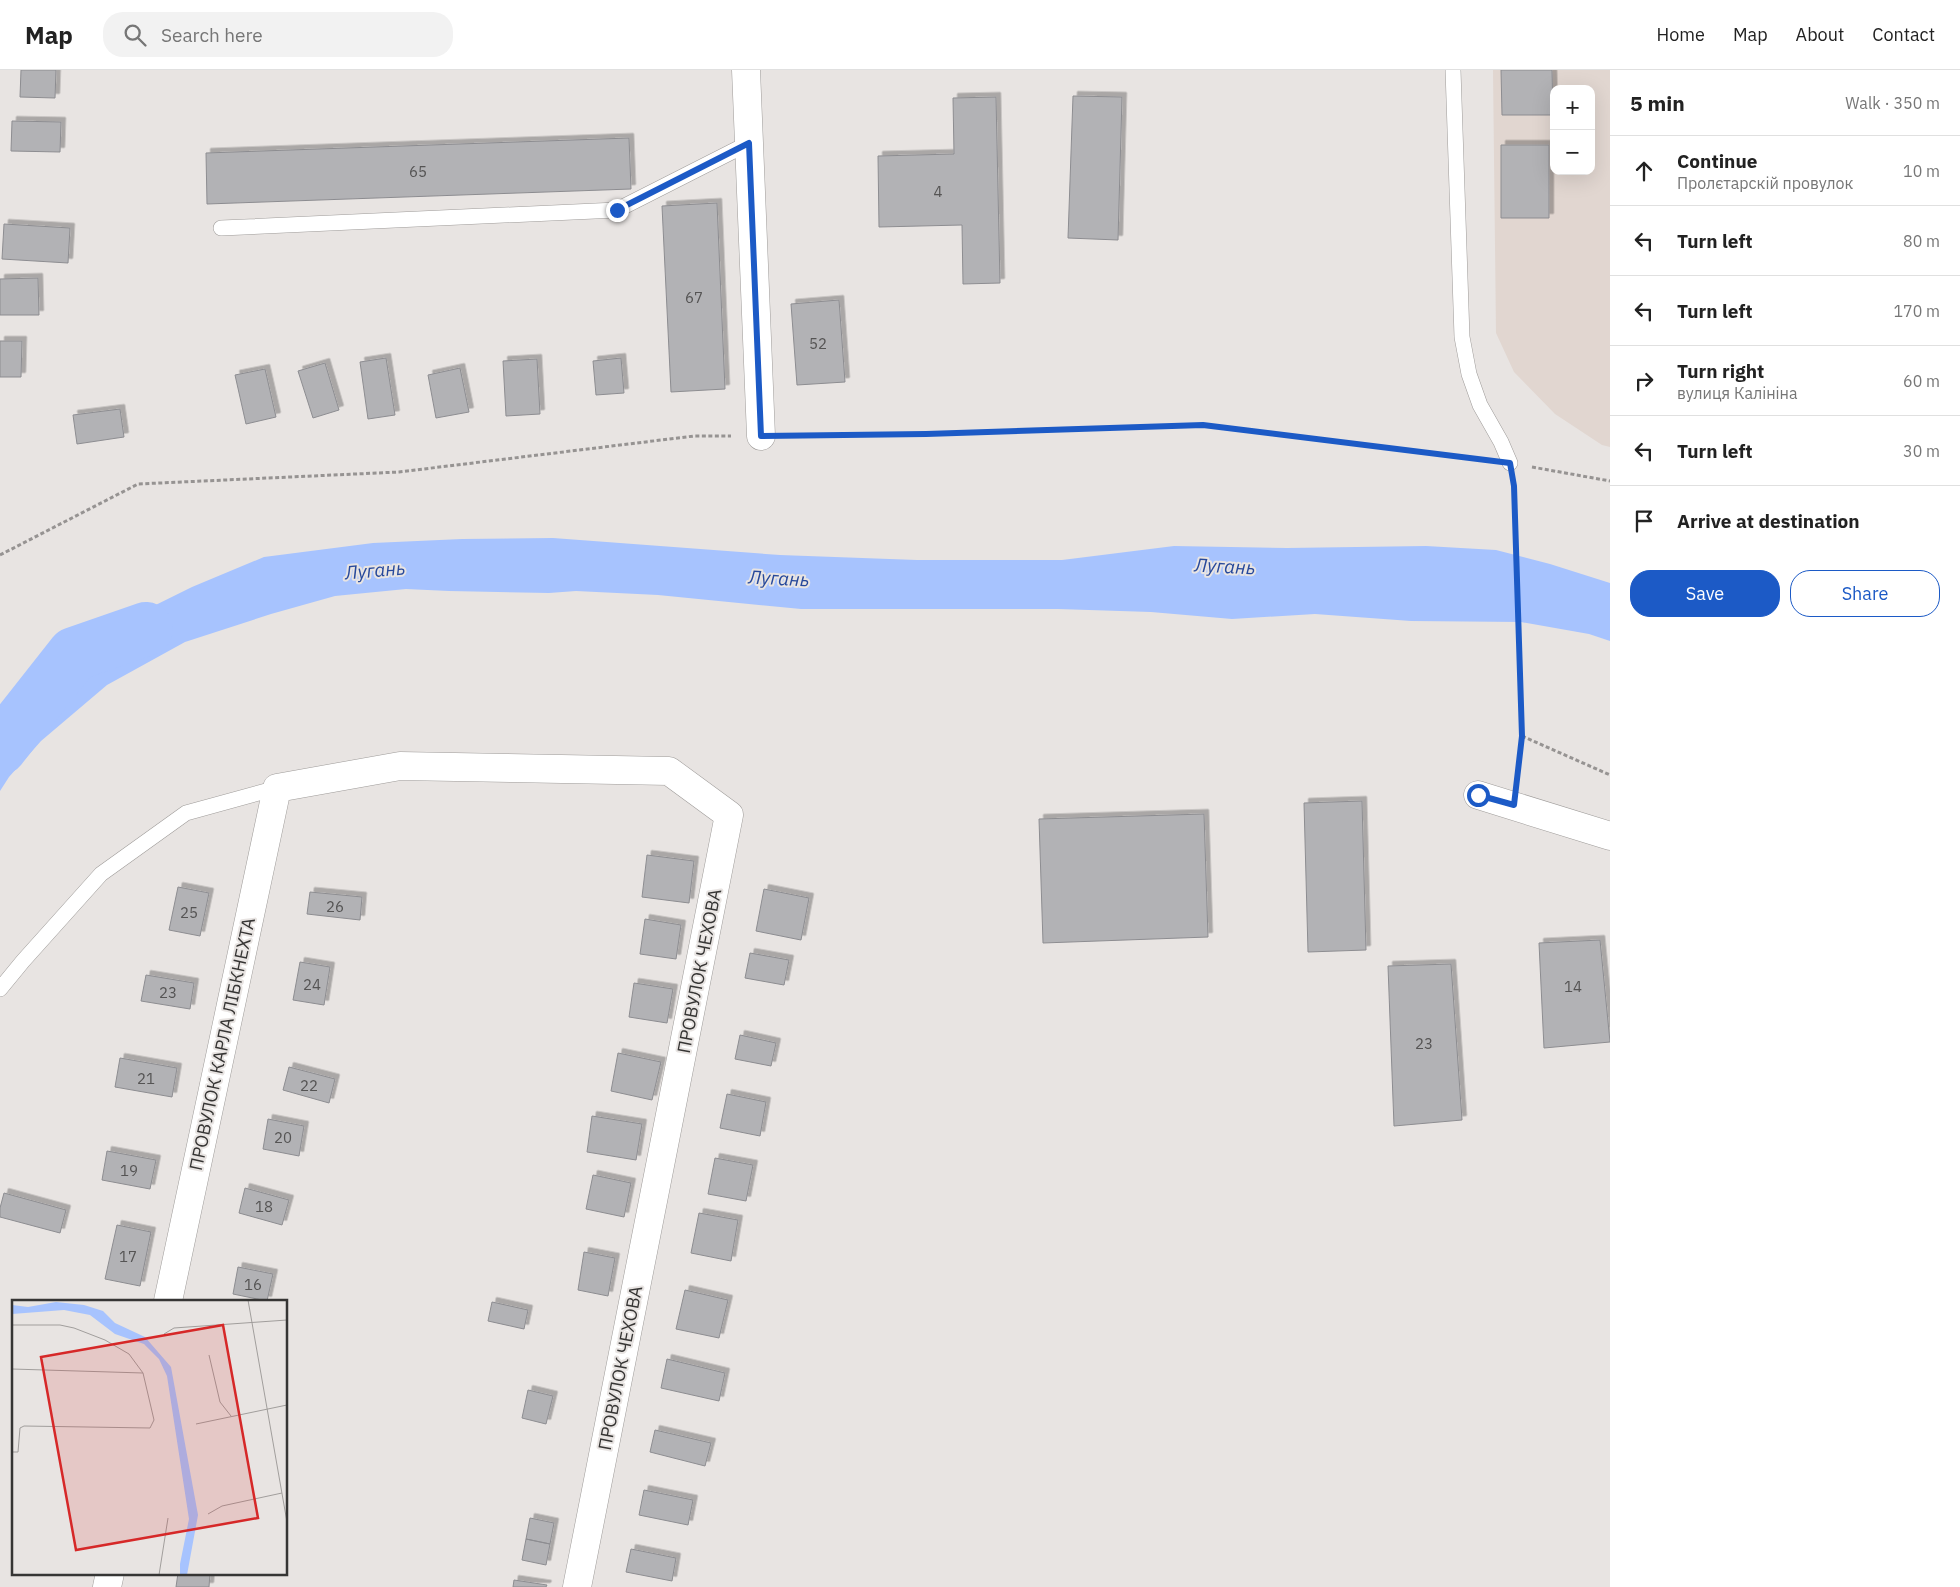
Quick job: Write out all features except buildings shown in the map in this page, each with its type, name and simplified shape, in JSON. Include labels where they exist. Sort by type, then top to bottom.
[{"type":"street","points":[[746,70],[761,436]]},
{"type":"street","name":"ПРОВУЛОК ЧЕХОВА","points":[[277,788],[400,766],[669,770],[729,815],[577,1587]]},
{"type":"street","name":"ПРОВУЛОК КАРЛА ЛІБКНЕХТА","points":[[168,1300],[277,788]]},
{"type":"street","points":[[1478,795],[1610,836]]},
{"type":"street","points":[[107,1587],[110,1574]]},
{"type":"lane","points":[[1453,70],[1462,337],[1469,374],[1480,405],[1502,442],[1510,463]]},
{"type":"lane","points":[[221,228],[617,210],[749,143]]},
{"type":"lane","points":[[0,989],[22,961],[101,874],[186,813],[277,788]]},
{"type":"path","points":[[0,555],[138,484],[399,472],[694,436],[926,434],[1203,425],[1510,463],[1610,481]]},
{"type":"path","points":[[1510,463],[1514,486],[1522,736],[1514,805]]},
{"type":"path","points":[[1522,736],[1610,775]]},
{"type":"shaded area","points":[[1493,70],[1610,70],[1610,447],[1602,445],[1555,414],[1514,372],[1496,333]]},
{"type":"water","points":[[553,538],[780,555],[917,560],[1062,560],[1174,546],[1287,548],[1426,546],[1496,550],[1550,564],[1610,583],[1610,641],[1589,634],[1521,622],[1411,621],[1315,614],[1232,619],[1151,612],[1058,609],[801,609],[658,595],[576,591],[549,593],[406,589],[335,596],[271,614],[185,642],[107,685],[41,741],[9,777],[0,791],[0,710],[50,676],[101,632],[192,587],[264,557],[373,543],[462,539]]},
{"type":"waterway","name":"Лугань","points":[[0,748],[74,654],[146,629]]},
{"type":"route","points":[[617,210],[749,143],[761,436],[926,434],[1203,425],[1510,463],[1514,486],[1522,736],[1514,805],[1478,795]]}]
